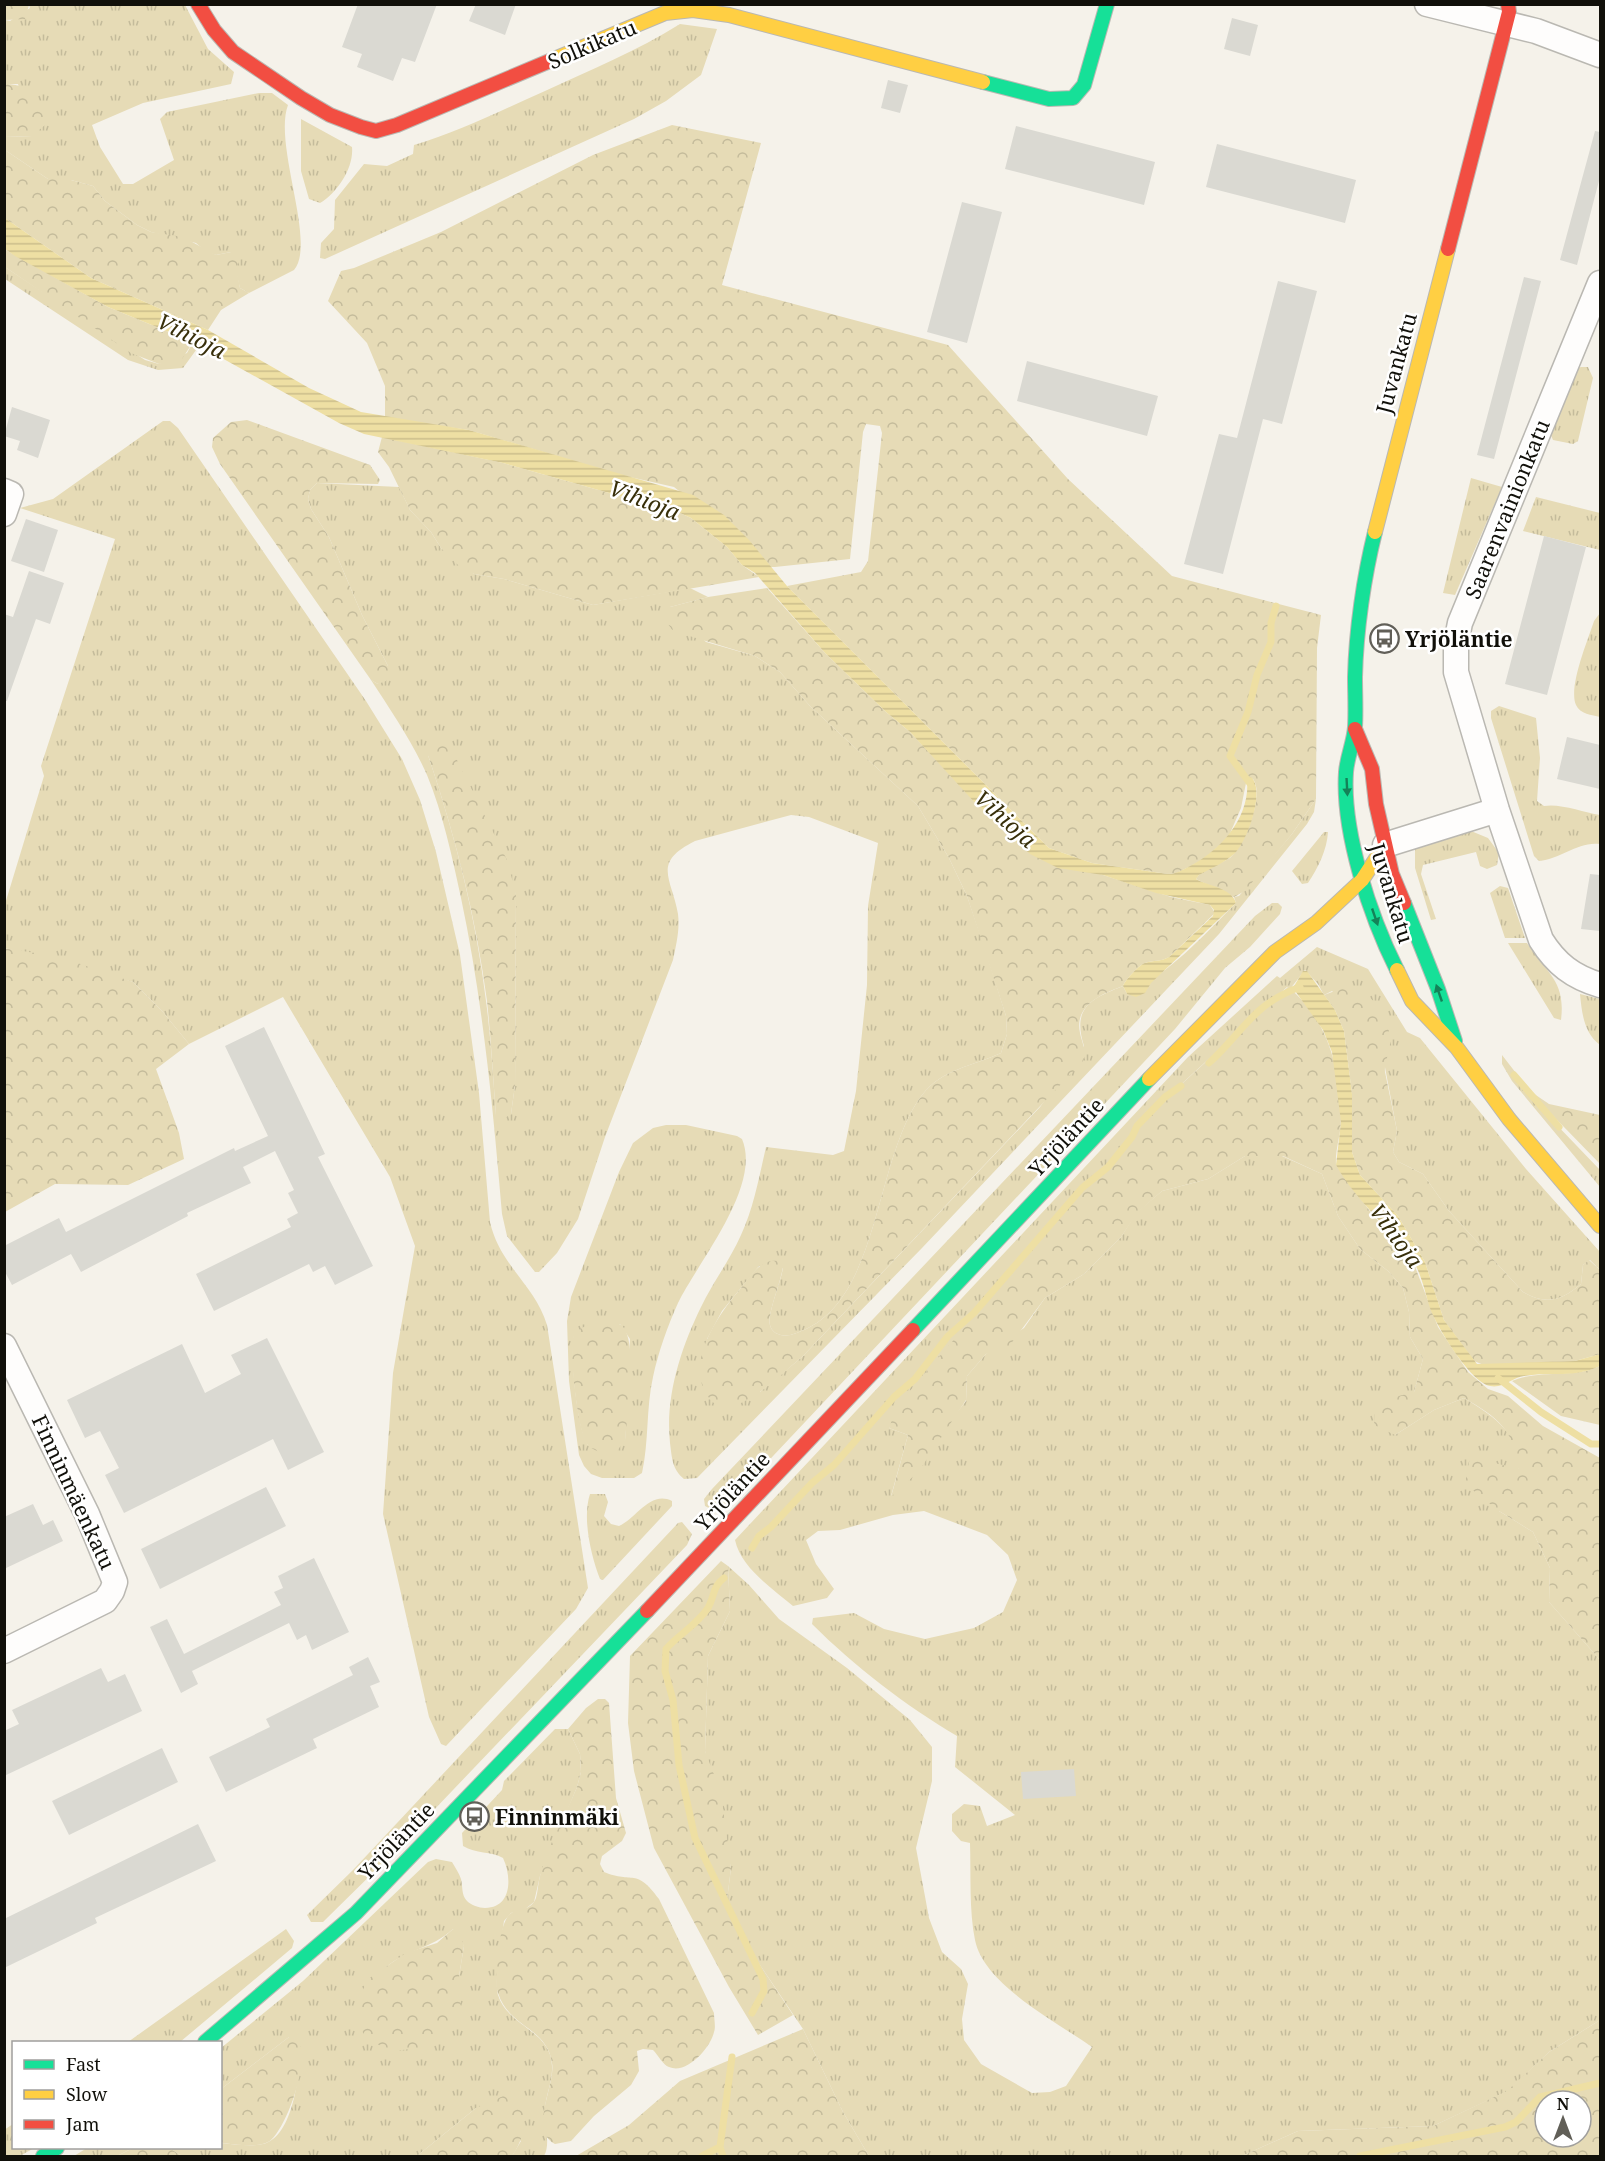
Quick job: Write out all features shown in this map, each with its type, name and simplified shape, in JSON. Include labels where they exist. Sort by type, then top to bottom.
[{"type":"main road","name":"Solkikatu","points":[[198,4],[214,30],[233,52],[330,115],[376,131],[397,125],[665,13],[693,10],[729,15],[1049,99],[1073,98],[1084,85],[1107,4]]},
{"type":"main road","name":"Juvankatu","points":[[1509,11],[1368,559],[1356,665],[1355,729],[1346,771],[1348,812],[1354,865],[1362,880],[1386,948],[1412,1001],[1457,1048],[1509,1119],[1600,1226]]},
{"type":"main road","name":"Juvankatu","points":[[1355,729],[1372,769],[1376,804],[1392,874],[1438,989],[1457,1048]]},
{"type":"main road","points":[[1354,865],[1385,845]]},
{"type":"main road","name":"Yrjöläntie","points":[[206,2041],[356,1913],[710,1545],[1172,1055],[1275,952],[1316,923],[1362,880],[1385,845]]},
{"type":"main road","name":"Yrjöläntie","points":[[1275,952],[1298,917]]},
{"type":"street","points":[[1427,4],[1509,11],[1536,31],[1600,55]]},
{"type":"street","name":"Saarenvainionkatu","points":[[1600,283],[1460,623],[1456,672],[1497,810],[1540,940],[1551,956],[1567,971],[1582,980],[1600,986]]},
{"type":"street","points":[[1385,845],[1497,810]]},
{"type":"street","name":"Finninmäenkatu","points":[[4,1346],[87,1514],[115,1582],[105,1601],[4,1651]]},
{"type":"green space","points":[[5,4],[29,5],[25,19],[5,20]]},
{"type":"green space","points":[[29,5],[185,5],[208,49],[234,72],[231,84],[143,103],[92,125],[100,147],[123,184],[133,184],[174,160],[160,119],[167,112],[259,93],[272,93],[288,105],[285,122],[286,144],[301,238],[300,257],[294,270],[249,293],[240,288],[231,252],[216,255],[205,251],[196,243],[151,232],[137,225],[105,201],[93,186],[71,180],[60,182],[48,179],[5,150],[5,137],[32,136],[18,84],[5,84],[5,20],[10,21],[30,8]]},
{"type":"green space","points":[[680,24],[717,29],[701,75],[666,101],[634,119],[325,259],[320,258],[321,243],[334,229],[335,200],[364,164],[387,166],[413,154],[414,145],[463,127],[545,91],[630,52]]},
{"type":"green space","points":[[4,84],[12,84],[30,91],[47,111],[45,125],[32,136],[5,137]]},
{"type":"green space","points":[[301,119],[352,147],[350,163],[343,179],[320,203],[309,199],[301,171]]},
{"type":"green space","points":[[672,125],[761,143],[722,285],[948,345],[1068,479],[1172,576],[1321,615],[1317,648],[1316,799],[1292,834],[1245,891],[1234,897],[1196,879],[1203,872],[1231,857],[1242,841],[1252,819],[1257,796],[1253,779],[1247,778],[1241,808],[1228,838],[1204,859],[1177,873],[1168,874],[1092,863],[1049,848],[787,586],[861,572],[868,561],[882,433],[880,426],[866,424],[863,432],[850,559],[771,567],[761,556],[674,487],[617,474],[469,430],[385,418],[385,386],[367,343],[328,301],[341,271],[354,268],[441,232],[593,155]]},
{"type":"green space","points":[[5,150],[48,179],[71,180],[93,186],[105,201],[137,225],[151,232],[183,237],[216,255],[236,251],[241,258],[236,267],[240,288],[249,293],[221,310],[208,330],[91,278],[5,218]]},
{"type":"green space","points":[[4,249],[108,307],[193,342],[180,362],[159,364],[131,353],[5,267]]},
{"type":"green space","points":[[5,267],[145,360],[159,364],[187,353],[193,342],[199,346],[183,368],[158,370],[128,360],[5,279]]},
{"type":"green space","points":[[1588,367],[1593,378],[1578,441],[1573,444],[1553,440],[1550,433],[1575,369]]},
{"type":"green space","points":[[247,420],[370,465],[380,480],[378,484],[317,483],[310,490],[308,499],[311,509],[329,537],[362,615],[388,666],[389,676],[386,681],[378,684],[371,680],[220,464],[212,447],[213,438],[231,422]]},
{"type":"green space","points":[[163,421],[170,421],[178,428],[366,701],[402,759],[420,800],[436,852],[460,955],[479,1093],[490,1222],[501,1251],[534,1298],[547,1325],[588,1588],[576,1609],[446,1746],[441,1744],[429,1717],[383,1514],[393,1373],[415,1246],[390,1177],[283,997],[189,1044],[162,1011],[133,982],[5,948],[5,904],[44,776],[41,766],[115,539],[20,508],[53,499]]},
{"type":"green space","points":[[382,437],[503,463],[680,513],[691,518],[727,547],[742,565],[759,577],[593,605],[504,579],[474,574],[460,567],[441,548],[431,532],[410,510],[389,467],[378,452]]},
{"type":"green space","points":[[1471,478],[1502,487],[1455,595],[1443,593]]},
{"type":"green space","points":[[317,483],[399,487],[410,510],[431,532],[441,548],[474,574],[504,579],[593,605],[690,588],[708,597],[670,607],[706,642],[755,656],[780,672],[810,706],[918,806],[949,858],[967,896],[1006,1016],[1007,1034],[1001,1053],[948,1074],[930,1086],[922,1095],[906,1122],[894,1154],[863,1258],[848,1288],[829,1313],[795,1334],[776,1333],[769,1319],[783,1268],[759,1266],[722,1311],[707,1339],[760,1392],[802,1357],[1040,1107],[1084,1046],[1080,1022],[1087,1007],[1101,996],[1123,986],[1127,994],[1142,986],[1185,953],[1236,903],[1234,897],[1239,896],[1292,834],[1316,799],[1314,812],[1307,824],[1219,934],[922,1248],[697,1478],[684,1479],[673,1463],[669,1425],[672,1390],[681,1356],[694,1323],[746,1224],[766,1147],[833,1155],[844,1151],[856,1091],[867,985],[868,906],[878,843],[809,817],[791,815],[695,841],[673,857],[668,872],[678,920],[673,960],[605,1137],[578,1219],[557,1253],[539,1272],[535,1272],[507,1236],[502,1214],[481,1016],[469,937],[451,851],[433,790],[421,762],[371,680],[378,684],[388,666],[362,615],[329,537],[311,509],[308,499],[310,490]],"holes":[[[428,755],[516,894],[515,1085],[511,1114],[496,1115],[488,1015],[477,938],[456,846]]]},
{"type":"green space","points":[[1536,497],[1600,513],[1600,550],[1523,531]]},
{"type":"green space","points":[[767,588],[825,653],[910,732],[1007,835],[1103,875],[1171,897],[1210,905],[1215,913],[1169,957],[1143,964],[1136,969],[1123,986],[1099,997],[1085,1008],[1079,1023],[1084,1050],[1083,1061],[802,1357],[756,1395],[727,1407],[716,1404],[710,1399],[702,1386],[700,1371],[701,1356],[706,1341],[732,1299],[757,1268],[767,1262],[779,1261],[783,1267],[769,1319],[774,1331],[785,1335],[795,1334],[829,1313],[848,1288],[863,1258],[894,1154],[906,1122],[922,1095],[930,1086],[948,1074],[1001,1053],[1007,1034],[1006,1016],[967,896],[949,858],[918,806],[810,706],[780,672],[755,656],[673,631],[665,620],[665,611],[670,607],[708,597]]},
{"type":"green space","points":[[1600,613],[1600,717],[1580,710],[1574,697],[1580,663],[1594,621]]},
{"type":"green space","points":[[1499,706],[1536,718],[1540,758],[1537,801],[1544,806],[1564,807],[1600,815],[1600,844],[1584,845],[1547,860],[1539,861],[1534,856],[1491,718],[1491,711]]},
{"type":"green space","points":[[434,739],[443,740],[450,746],[507,860],[516,894],[515,1085],[511,1114],[503,1119],[496,1115],[487,1001],[471,907],[456,846],[428,755],[427,745]]},
{"type":"green space","points":[[1471,831],[1488,838],[1499,853],[1497,865],[1487,869],[1480,866],[1476,852],[1423,865],[1421,874],[1436,919],[1431,920],[1415,868],[1415,848]]},
{"type":"green space","points":[[1324,832],[1328,832],[1321,859],[1308,883],[1302,884],[1292,871]]},
{"type":"green space","points":[[1500,886],[1508,888],[1525,938],[1505,938],[1490,893]]},
{"type":"green space","points":[[1272,903],[1278,903],[1282,907],[1280,914],[1250,947],[1225,968],[1175,1029],[726,1506],[717,1512],[705,1506],[704,1499],[712,1489],[1255,916]]},
{"type":"green space","points":[[1508,943],[1527,943],[1553,978],[1560,995],[1561,1020],[1554,1018]]},
{"type":"green space","points":[[1317,947],[1368,969],[1407,1032],[1420,1038],[1526,1169],[1600,1252],[1600,1270],[1590,1260],[1583,1265],[1581,1284],[1567,1294],[1553,1299],[1539,1299],[1523,1292],[1449,1211],[1423,1174],[1399,1162],[1393,1152],[1397,1131],[1384,1062],[1390,1041],[1332,991],[1324,995],[1318,984],[1305,970],[1290,989],[1287,987],[1163,1101],[889,1428],[908,1435],[891,1496],[966,1401],[967,1376],[986,1354],[1024,1328],[1045,1298],[1084,1274],[1121,1237],[1136,1213],[1162,1191],[1208,1179],[1245,1156],[1282,1156],[1322,1174],[1338,1216],[1360,1249],[1388,1271],[1403,1288],[1409,1312],[1410,1337],[1423,1359],[1414,1392],[1395,1435],[1434,1410],[1464,1398],[1484,1410],[1502,1426],[1515,1445],[1519,1456],[1519,1468],[1514,1484],[1499,1511],[1533,1532],[1550,1568],[1549,1602],[1600,1660],[1600,2020],[1549,2052],[1508,2091],[1433,2126],[1298,2131],[1242,2156],[869,2156],[843,2112],[803,2029],[756,1959],[727,1900],[731,1868],[705,1751],[708,1656],[730,1611],[728,1566],[749,1585],[779,1619],[847,1668],[910,1720],[932,1747],[932,1781],[916,1848],[929,1918],[942,1952],[961,1969],[968,1984],[962,2019],[964,2040],[981,2064],[1032,2093],[1050,2092],[1066,2086],[1092,2047],[1024,2001],[992,1972],[981,1956],[975,1940],[972,1917],[970,1843],[961,1841],[952,1831],[952,1814],[964,1804],[980,1806],[987,1826],[1015,1815],[955,1767],[957,1736],[881,1684],[812,1624],[813,1618],[854,1613],[884,1629],[925,1639],[974,1628],[1003,1612],[1017,1580],[1008,1555],[987,1535],[924,1511],[893,1515],[840,1530],[818,1531],[806,1540],[816,1564],[834,1589],[827,1598],[793,1606],[750,1568],[738,1550],[735,1540],[1188,1057],[1277,976],[1280,978]]},
{"type":"green space","points":[[4,948],[60,957],[133,982],[162,1011],[189,1044],[156,1069],[179,1133],[184,1159],[128,1185],[55,1184],[5,1212]]},
{"type":"green space","points":[[1288,987],[1313,1014],[1322,1029],[1335,1063],[1341,1119],[1336,1165],[1369,1210],[1414,1264],[1438,1327],[1468,1372],[1488,1389],[1508,1396],[1543,1426],[1600,1458],[1600,1660],[1549,1602],[1550,1568],[1533,1532],[1499,1511],[1465,1484],[1470,1457],[1519,1469],[1513,1443],[1495,1418],[1464,1398],[1434,1410],[1395,1435],[1374,1425],[1376,1402],[1414,1392],[1423,1359],[1410,1337],[1409,1312],[1403,1288],[1388,1271],[1360,1249],[1338,1216],[1322,1174],[1283,1156],[1245,1156],[1208,1179],[1162,1191],[1137,1213],[1121,1237],[1084,1274],[1045,1298],[1007,1349],[986,1354],[967,1376],[966,1400],[919,1471],[891,1497],[908,1435],[889,1428],[897,1406],[1042,1237],[1163,1101]]},
{"type":"green space","points":[[1343,988],[1353,989],[1370,998],[1383,1014],[1387,1024],[1390,1044],[1385,1072],[1397,1131],[1393,1152],[1399,1162],[1423,1174],[1449,1211],[1523,1292],[1546,1300],[1560,1297],[1581,1284],[1583,1265],[1589,1260],[1600,1270],[1600,1354],[1575,1361],[1484,1365],[1474,1361],[1444,1320],[1425,1262],[1398,1216],[1360,1175],[1352,1152],[1352,1094],[1344,1031],[1335,1010],[1324,995]]},
{"type":"green space","points":[[1580,994],[1600,999],[1600,1045],[1587,1029]]},
{"type":"green space","points":[[1502,1055],[1553,1121],[1600,1170],[1600,1187],[1512,1081],[1502,1064]]},
{"type":"green space","points":[[1527,1089],[1549,1104],[1600,1115],[1600,1164]]},
{"type":"green space","points":[[666,1125],[686,1125],[737,1136],[742,1139],[746,1158],[743,1179],[736,1201],[678,1303],[664,1339],[651,1389],[642,1473],[634,1478],[602,1478],[591,1474],[579,1455],[569,1381],[567,1321],[571,1297],[619,1172],[633,1143],[653,1128]],"holes":[[[620,1324],[630,1339],[625,1440],[588,1445],[584,1437],[575,1392],[574,1336]]]},
{"type":"green space","points":[[598,1321],[621,1325],[630,1345],[631,1361],[625,1440],[617,1451],[609,1452],[601,1452],[587,1444],[580,1424],[573,1372],[574,1335],[582,1328]]},
{"type":"green space","points":[[1600,1366],[1600,1425],[1561,1416],[1512,1381],[1534,1375],[1578,1372]]},
{"type":"green space","points":[[590,1494],[605,1494],[608,1502],[604,1516],[611,1524],[619,1526],[650,1502],[657,1499],[672,1501],[672,1506],[603,1580],[600,1579],[597,1570],[587,1525]]},
{"type":"green space","points":[[682,1522],[692,1534],[687,1545],[389,1857],[323,1922],[311,1922],[307,1915],[353,1870],[678,1523]]},
{"type":"green space","points":[[721,1561],[728,1566],[730,1611],[708,1656],[705,1751],[721,1793],[731,1868],[727,1900],[756,1959],[793,2015],[758,2035],[729,1987],[654,1848],[634,1771],[628,1723],[630,1656]]},
{"type":"green space","points":[[598,1699],[605,1699],[609,1703],[616,1798],[626,1833],[622,1841],[602,1856],[600,1864],[604,1872],[634,1878],[645,1883],[659,1899],[714,2013],[715,2028],[703,2052],[683,2067],[667,2066],[653,2050],[637,2051],[639,2071],[631,2085],[594,2116],[571,2141],[555,2144],[547,2137],[543,2118],[552,2072],[549,2051],[536,2034],[510,2014],[503,2005],[498,1993],[497,1964],[500,1939],[506,1919],[513,1912],[528,1907],[534,1902],[547,1853],[577,1787],[581,1772],[580,1754],[568,1729],[586,1708]]},
{"type":"green space","points":[[555,1729],[568,1729],[580,1754],[581,1772],[577,1787],[540,1876],[534,1902],[524,1910],[511,1913],[504,1921],[497,1980],[498,1995],[503,2006],[545,2044],[550,2054],[552,2072],[545,2105],[547,2140],[544,2156],[512,2156],[521,2141],[476,2108],[417,2156],[182,2156],[171,2149],[222,2149],[222,2143],[258,2145],[273,2139],[282,2129],[293,2102],[299,2071],[300,2047],[289,2037],[222,2088],[222,2047],[303,1981],[428,1862],[436,1859],[452,1862],[461,1879],[464,1896],[471,1904],[485,1908],[494,1907],[500,1903],[508,1890],[508,1874],[503,1858],[463,1846],[462,1833],[502,1790],[504,1781]],"holes":[[[453,1929],[464,1946],[459,1976],[386,1967],[403,1956],[436,1941]]]},
{"type":"green space","points":[[286,1929],[294,1941],[292,1948],[181,2041],[129,2041]]},
{"type":"green space","points":[[453,1929],[459,1931],[464,1946],[459,1976],[461,2010],[451,2028],[419,2048],[394,2051],[369,2041],[359,2027],[360,1996],[368,1979],[406,1953],[437,1943]]},
{"type":"green space","points":[[1600,2020],[1600,2156],[1242,2156],[1298,2131],[1433,2126],[1507,2091],[1549,2052]]},
{"type":"green space","points":[[803,2029],[843,2112],[869,2156],[576,2156],[629,2125],[680,2081]]},
{"type":"green space","points":[[296,2036],[301,2045],[302,2058],[291,2105],[278,2132],[266,2143],[247,2145],[222,2143],[222,2088],[289,2037]]},
{"type":"green space","points":[[512,2092],[520,2094],[524,2110],[524,2126],[520,2142],[512,2156],[417,2156],[476,2108]]},
{"type":"green space","points":[[12,2125],[12,2149],[32,2149],[20,2156],[5,2156],[4,2130]]},
{"type":"green space","points":[[85,2149],[131,2149],[117,2156],[74,2156]]},
{"type":"green space","points":[[131,2149],[171,2149],[182,2156],[117,2156]]},
{"type":"water","name":"Vihioja","points":[[5,218],[91,278],[208,330],[309,388],[361,412],[469,430],[693,495],[724,515],[749,540],[787,586],[1049,848],[1092,863],[1168,874],[1177,873],[1213,851],[1232,831],[1244,806],[1247,778],[1251,777],[1257,793],[1256,804],[1245,838],[1231,857],[1196,879],[1230,894],[1236,903],[1151,983],[1145,993],[1136,997],[1127,994],[1123,986],[1133,973],[1145,963],[1169,957],[1213,916],[1214,910],[1210,905],[1156,893],[1103,875],[1058,868],[1030,854],[977,805],[910,732],[825,653],[755,573],[742,565],[727,547],[691,518],[503,463],[364,434],[339,423],[193,342],[108,307],[15,256],[5,249]]},
{"type":"water","name":"Vihioja","points":[[1303,971],[1307,971],[1335,1010],[1344,1031],[1352,1094],[1352,1152],[1360,1175],[1398,1216],[1425,1262],[1444,1320],[1477,1364],[1575,1361],[1600,1354],[1600,1366],[1571,1374],[1524,1376],[1504,1384],[1490,1386],[1473,1375],[1464,1365],[1434,1317],[1413,1261],[1353,1191],[1336,1165],[1341,1122],[1332,1052],[1323,1030],[1293,988]]},
{"type":"building","points":[[358,4],[437,4],[415,62],[402,58],[393,81],[357,67],[362,54],[342,47]]},
{"type":"building","points":[[476,4],[516,4],[505,35],[469,21]]},
{"type":"building","points":[[1232,18],[1258,25],[1250,56],[1224,49]]},
{"type":"building","points":[[888,80],[908,85],[900,113],[881,108]]},
{"type":"building","points":[[1016,126],[1155,162],[1144,205],[1005,169]]},
{"type":"building","points":[[1595,131],[1600,132],[1600,177],[1577,265],[1560,260]]},
{"type":"building","points":[[1217,144],[1356,180],[1345,223],[1206,187]]},
{"type":"building","points":[[962,202],[1002,212],[967,343],[927,332]]},
{"type":"building","points":[[1524,277],[1541,281],[1494,459],[1477,455]]},
{"type":"building","points":[[1278,281],[1317,291],[1282,424],[1263,419],[1223,574],[1184,564],[1219,434],[1237,438]]},
{"type":"building","points":[[1027,361],[1158,396],[1147,436],[1017,401]]},
{"type":"building","points":[[12,407],[50,420],[38,458],[17,450],[20,441],[4,436]]},
{"type":"building","points":[[26,519],[58,530],[44,572],[11,561]]},
{"type":"building","points":[[1544,536],[1586,547],[1547,695],[1505,684]]},
{"type":"building","points":[[29,571],[64,583],[50,624],[36,619],[7,701],[4,701],[4,614],[13,617]]},
{"type":"building","points":[[1567,737],[1600,745],[1600,789],[1557,779]]},
{"type":"building","points":[[1590,874],[1600,875],[1600,931],[1581,929]]},
{"type":"building","points":[[264,1027],[325,1154],[318,1157],[373,1266],[335,1285],[325,1266],[313,1272],[309,1264],[214,1311],[196,1274],[291,1227],[287,1219],[298,1213],[288,1193],[294,1190],[275,1151],[243,1167],[251,1183],[187,1213],[188,1216],[81,1272],[71,1254],[12,1285],[4,1270],[4,1246],[59,1218],[66,1232],[234,1148],[235,1151],[268,1136],[225,1046]]},
{"type":"building","points":[[267,1338],[324,1452],[288,1470],[273,1439],[124,1513],[105,1475],[119,1468],[100,1431],[85,1438],[67,1400],[182,1344],[205,1393],[241,1374],[231,1355]]},
{"type":"building","points":[[266,1487],[286,1526],[160,1589],[141,1549]]},
{"type":"building","points":[[33,1504],[43,1525],[53,1520],[63,1541],[4,1569],[4,1517]]},
{"type":"building","points":[[314,1558],[349,1632],[312,1650],[306,1635],[297,1640],[289,1623],[192,1671],[198,1684],[181,1693],[150,1627],[167,1619],[184,1654],[281,1605],[274,1592],[283,1588],[278,1576]]},
{"type":"building","points":[[368,1657],[380,1682],[370,1686],[379,1707],[313,1739],[317,1748],[226,1792],[209,1757],[270,1727],[266,1719],[353,1675],[349,1667]]},
{"type":"building","points":[[101,1668],[108,1682],[125,1674],[142,1711],[4,1776],[4,1731],[19,1724],[12,1710]]},
{"type":"building","points":[[162,1748],[178,1782],[69,1835],[52,1801]]},
{"type":"building","points":[[1074,1769],[1076,1796],[1023,1799],[1021,1772]]},
{"type":"building","points":[[198,1824],[216,1861],[95,1918],[97,1923],[4,1968],[4,1919]]},
{"type":"waterway","points":[[1251,785],[1230,756],[1248,712],[1257,675],[1271,642],[1271,623],[1276,606]]},
{"type":"waterway","points":[[1209,1063],[1260,1010],[1284,994],[1300,987]]},
{"type":"waterway","points":[[1514,1075],[1559,1127]]},
{"type":"waterway","points":[[752,1548],[759,1536],[771,1527],[812,1483],[834,1465],[894,1397],[915,1379],[948,1336],[974,1313],[1082,1188],[1108,1167],[1132,1137],[1137,1126],[1165,1097],[1181,1086]]},
{"type":"waterway","points":[[1498,1378],[1541,1412],[1591,1444],[1600,1444]]},
{"type":"waterway","points":[[724,1578],[717,1585],[704,1614],[666,1649],[665,1671],[673,1700],[679,1765],[695,1838],[763,1979],[764,1991],[752,2013]]},
{"type":"waterway","points":[[723,2156],[720,2147],[732,2057]]},
{"type":"waterway","points":[[1360,2156],[1505,2127],[1516,2122],[1540,2097],[1600,2083]]},
{"type":"waterway","points":[[702,2156],[720,2147]]},
{"type":"traffic: fast","points":[[983,82],[1049,99],[1073,98],[1084,85],[1107,4]]},
{"type":"traffic: fast","points":[[1375,532],[1359,623],[1355,677],[1355,727],[1346,772],[1346,796],[1348,821],[1360,873],[1377,925],[1397,970]]},
{"type":"traffic: fast","points":[[1404,903],[1438,989],[1455,1041]]},
{"type":"traffic: fast","points":[[913,1330],[1149,1079]]},
{"type":"traffic: fast","points":[[206,2041],[356,1913],[647,1611]]},
{"type":"traffic: fast","points":[[43,2156],[55,2149]]},
{"type":"traffic: slow","points":[[552,60],[665,13],[693,10],[729,15],[983,82]]},
{"type":"traffic: slow","points":[[1375,532],[1448,249]]},
{"type":"traffic: slow","points":[[1149,1079],[1275,952],[1316,923],[1362,880],[1385,845]]},
{"type":"traffic: slow","points":[[1397,970],[1412,1001],[1457,1048],[1509,1119],[1600,1226]]},
{"type":"traffic: jam","points":[[198,4],[214,30],[233,52],[330,115],[376,131],[397,125],[552,60]]},
{"type":"traffic: jam","points":[[1448,249],[1509,12],[1508,4]]},
{"type":"traffic: jam","points":[[1355,729],[1372,769],[1376,804],[1392,874],[1404,903]]},
{"type":"traffic: jam","points":[[647,1611],[913,1330]]},
{"type":"place","name":"Yrjöläntie","points":[[1384,639]]},
{"type":"place","name":"Finninmäki","points":[[474,1817]]}]
